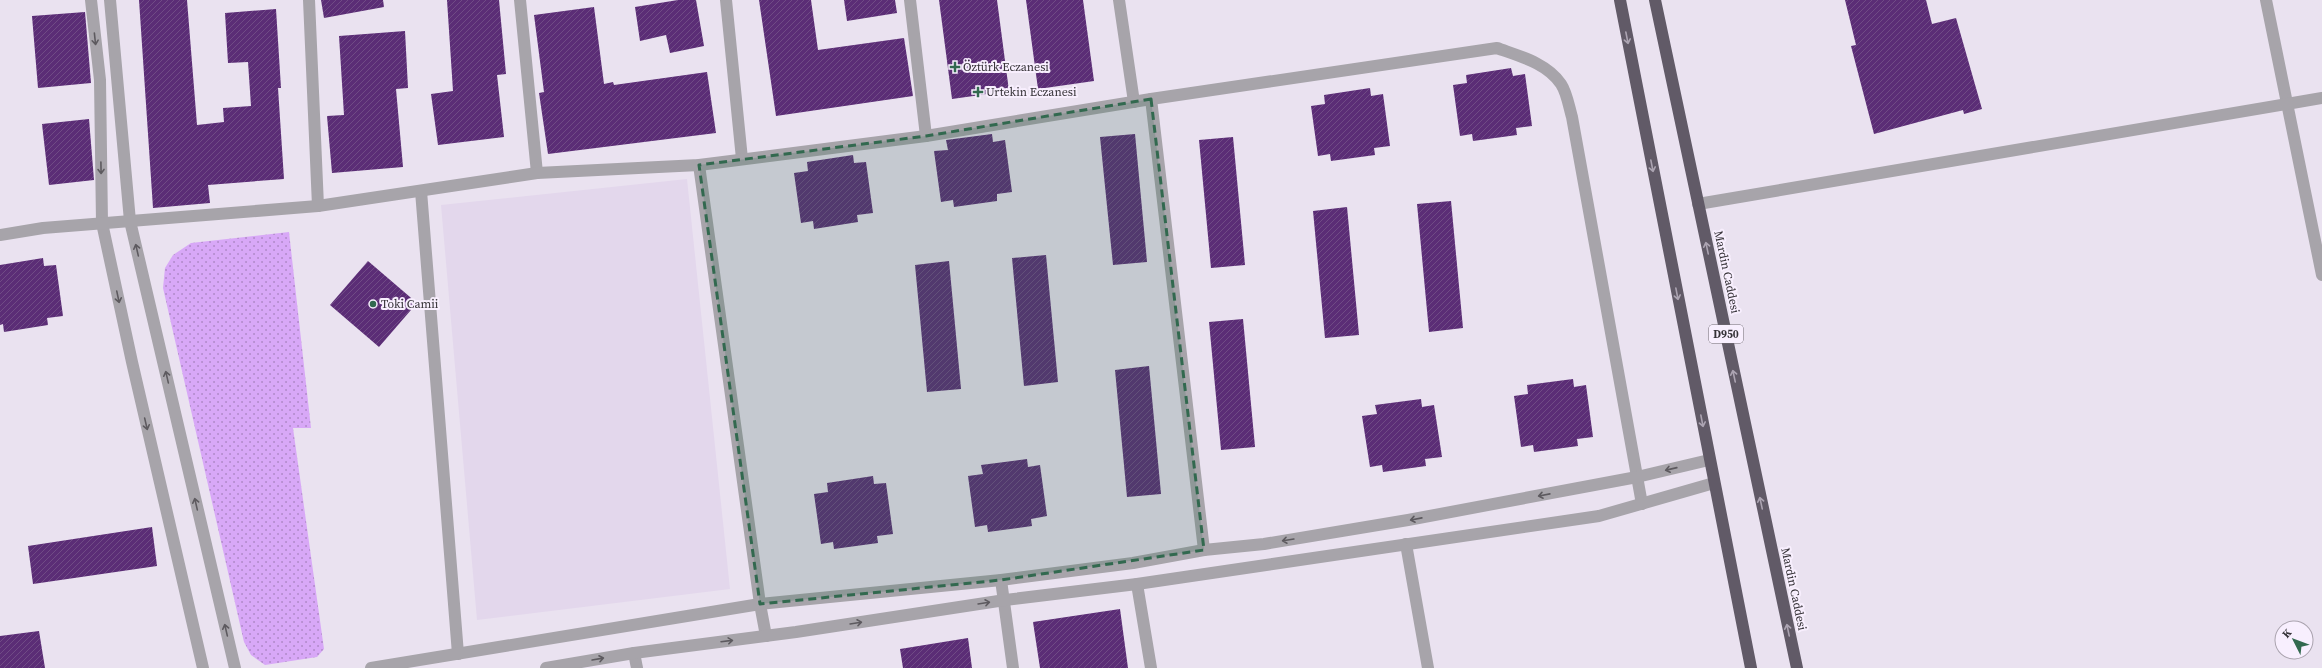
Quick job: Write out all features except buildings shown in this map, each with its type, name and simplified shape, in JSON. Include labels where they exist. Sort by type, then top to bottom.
[{"type":"highway","points":[[1620,0],[1751,668]]},
{"type":"highway","name":"Mardin Caddesi","points":[[1655,0],[1797,668]]},
{"type":"street","points":[[91,0],[100,80],[102,223],[132,362],[203,668]]},
{"type":"street","points":[[110,0],[130,221],[235,668]]},
{"type":"street","points":[[309,0],[318,206]]},
{"type":"street","points":[[520,0],[537,173]]},
{"type":"street","points":[[726,0],[742,159]]},
{"type":"street","points":[[910,0],[926,136]]},
{"type":"street","points":[[1119,0],[1134,102]]},
{"type":"street","points":[[2266,0],[2322,275]]},
{"type":"street","points":[[0,235],[43,228],[318,206],[537,173],[699,165],[926,136],[1151,99],[1497,48],[1532,59],[1549,72],[1561,84],[1572,117],[1642,504]]},
{"type":"street","points":[[1698,204],[2322,98]]},
{"type":"street","points":[[1151,99],[1204,550]]},
{"type":"street","points":[[699,165],[760,604],[766,636]]},
{"type":"street","points":[[421,191],[458,654]]},
{"type":"street","points":[[371,668],[760,604],[1001,580],[1133,563],[1204,550],[1264,544],[1400,521],[1637,477],[1709,460]]},
{"type":"street","points":[[546,668],[634,653],[766,636],[1005,600],[1137,584],[1599,516],[1714,483]]},
{"type":"street","points":[[1406,544],[1428,668]]},
{"type":"street","points":[[1001,580],[1014,668]]},
{"type":"street","points":[[1137,584],[1151,668]]},
{"type":"street","points":[[634,653],[637,668]]},
{"type":"highlighted area","points":[[1151,99],[1204,550],[1001,580],[760,604],[699,165],[926,136]]},
{"type":"shaded area","points":[[687,179],[730,589],[477,620],[441,205]]},
{"type":"shaded area","points":[[289,232],[311,428],[293,428],[324,649],[317,657],[265,665],[251,655],[244,642],[163,288],[165,268],[173,255],[191,243]]},
{"type":"place","name":"Öztürk Eczanesi","points":[[955,67]]},
{"type":"place","name":"Urtekin Eczanesi","points":[[978,92]]},
{"type":"place","name":"Toki Camii","points":[[373,304]]}]
